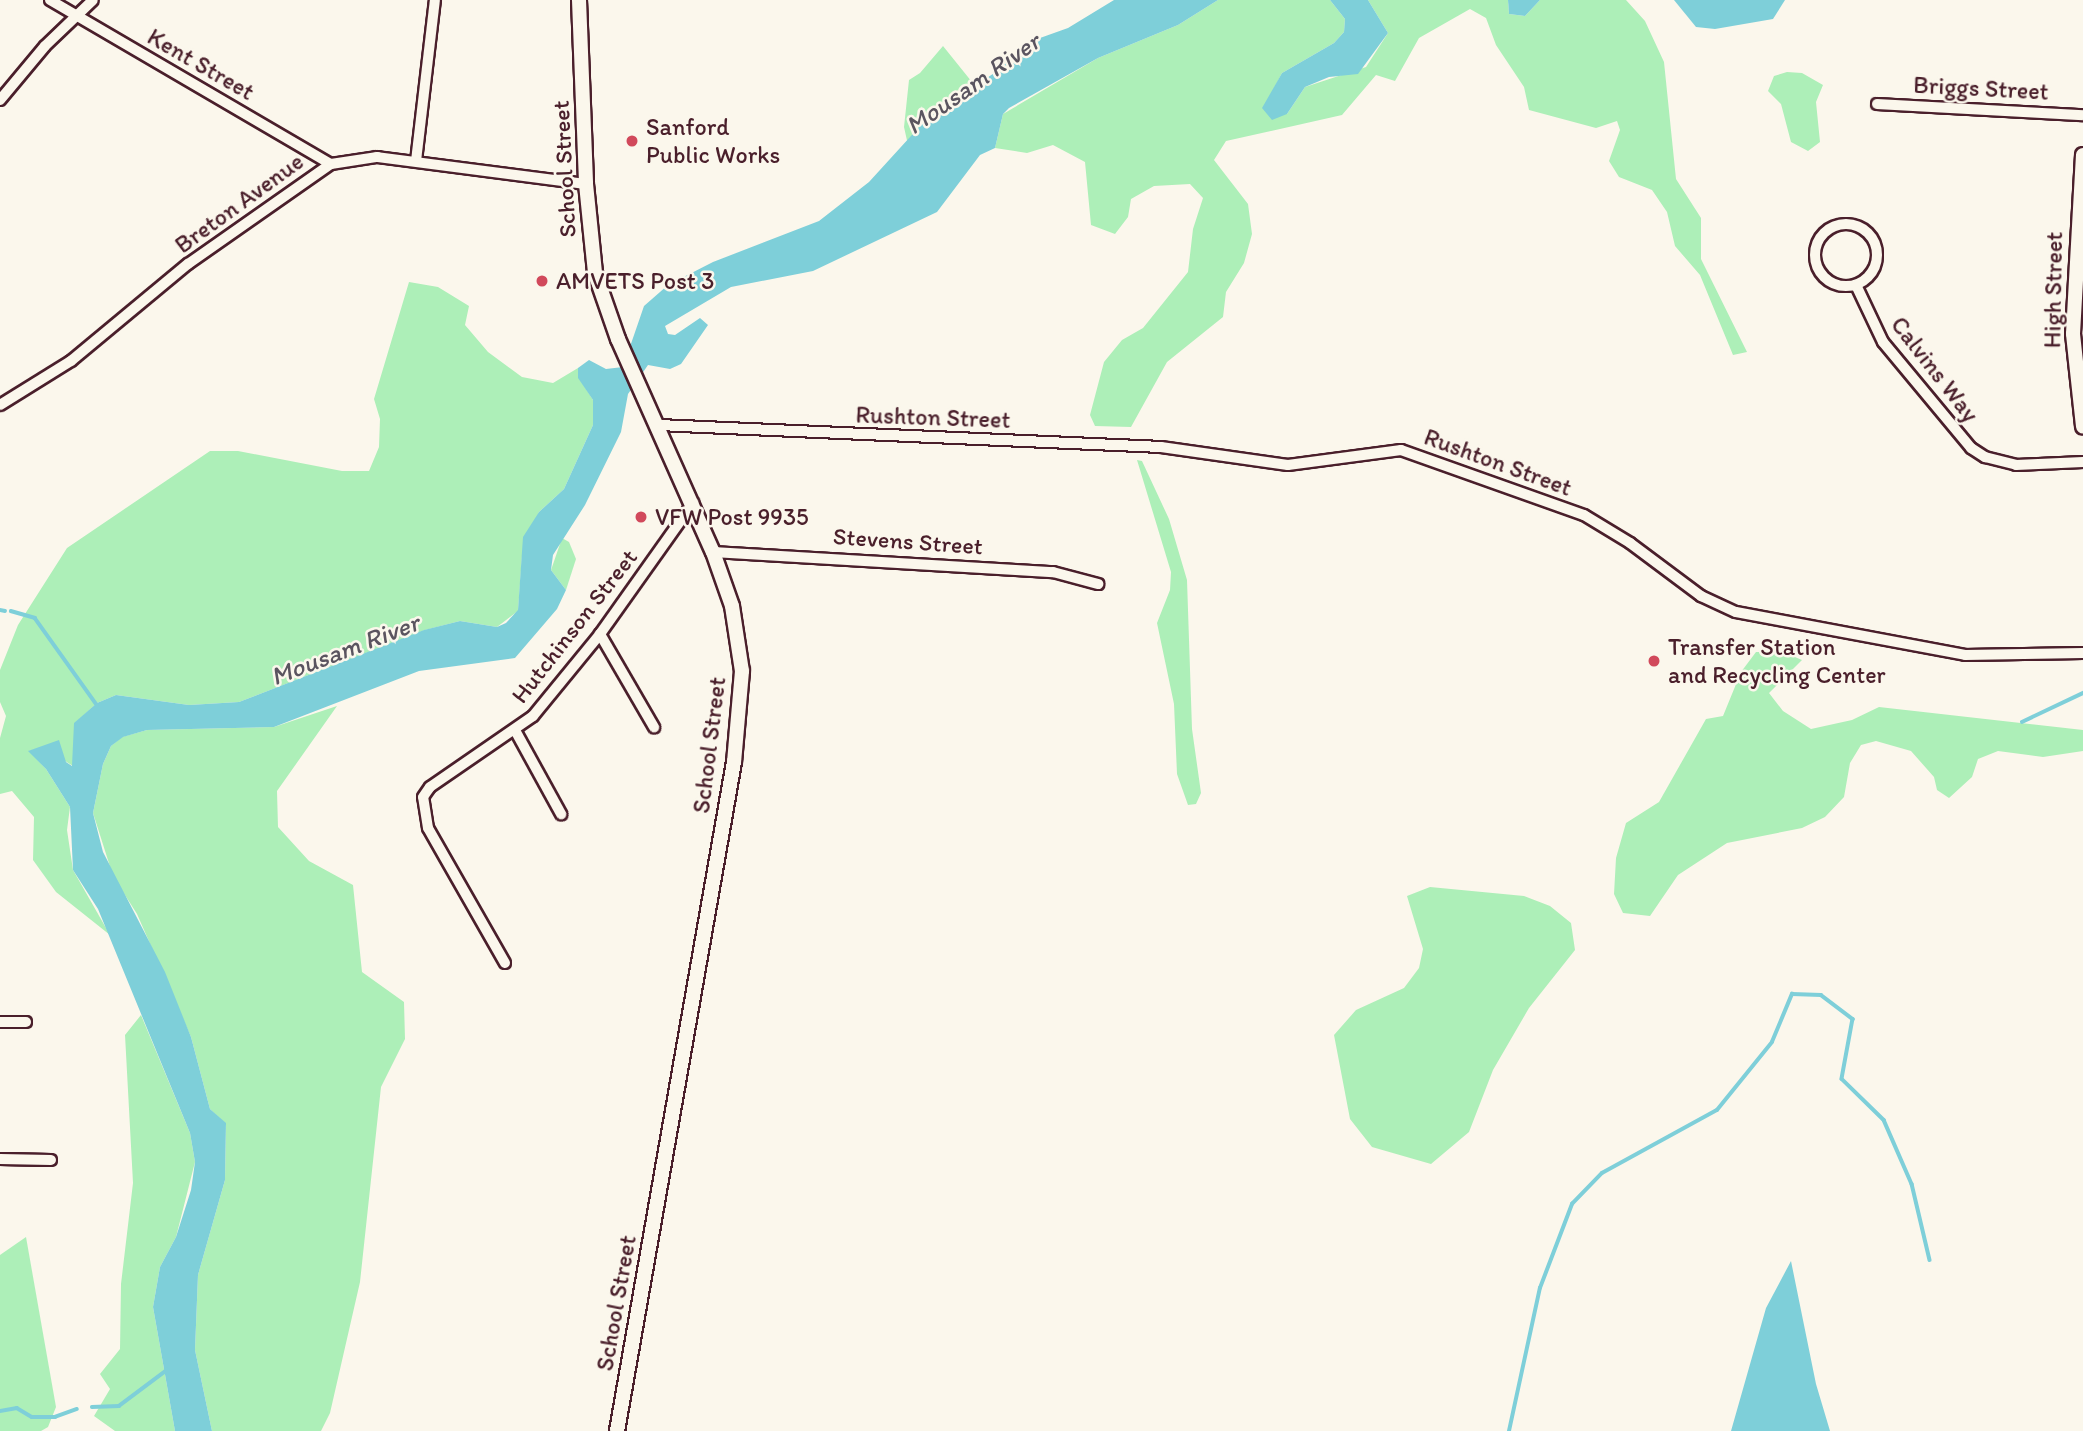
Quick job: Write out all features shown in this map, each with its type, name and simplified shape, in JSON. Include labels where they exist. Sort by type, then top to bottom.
[{"type":"street","name":"Kent Street","points":[[50,0],[331,164]]},
{"type":"street","points":[[0,100],[93,0]]},
{"type":"street","points":[[416,161],[435,0]]},
{"type":"street","name":"School Street","points":[[579,0],[586,184],[595,273],[626,356],[713,552],[737,632],[741,715],[617,1431]]},
{"type":"street","name":"Briggs Street","points":[[1877,104],[2083,115]]},
{"type":"street","name":"High Street","points":[[2083,155],[2073,334],[2083,426]]},
{"type":"street","name":"Breton Avenue","points":[[0,405],[71,361],[188,264],[331,164],[377,157],[586,184]]},
{"type":"street","points":[[1837,226],[1862,228],[1875,243],[1874,268],[1856,285],[1828,281],[1816,262],[1818,242],[1837,226]]},
{"type":"street","name":"Calvins Way","points":[[1856,285],[1883,342],[1971,448],[1986,457],[2017,465],[2083,462]]},
{"type":"street","name":"Rushton Street","points":[[658,425],[1161,447],[1288,465],[1401,450],[1584,515],[1630,543],[1701,596],[1736,612],[1965,655],[2083,653]]},
{"type":"street","name":"Hutchinson Street","points":[[505,962],[428,828],[421,802],[430,787],[516,732],[600,634],[693,503]]},
{"type":"street","name":"Stevens Street","points":[[713,552],[1032,570],[1098,584]]},
{"type":"street","points":[[600,634],[654,727]]},
{"type":"street","points":[[516,732],[561,814]]},
{"type":"street","points":[[0,1022],[26,1022]]},
{"type":"street","points":[[0,1159],[51,1160]]},
{"type":"green space","points":[[1218,0],[1330,0],[1345,19],[1344,32],[1334,43],[1282,73],[1273,90],[1287,114],[1305,87],[1366,67],[1388,33],[1368,0],[1508,0],[1509,14],[1525,16],[1540,0],[1626,0],[1645,21],[1664,62],[1676,179],[1701,218],[1701,259],[1747,352],[1733,355],[1700,275],[1675,246],[1667,212],[1652,190],[1619,177],[1609,161],[1620,130],[1617,121],[1596,128],[1529,110],[1524,87],[1496,45],[1486,18],[1470,9],[1419,38],[1395,81],[1376,75],[1342,115],[1226,141],[1214,160],[1248,204],[1252,234],[1244,263],[1226,292],[1223,317],[1167,362],[1131,427],[1095,426],[1090,415],[1104,362],[1122,340],[1143,328],[1188,272],[1193,229],[1203,198],[1190,184],[1154,186],[1131,199],[1128,217],[1115,234],[1091,225],[1085,162],[1053,145],[1027,153],[995,148],[1003,114],[1098,58],[1178,25]]},
{"type":"green space","points":[[943,46],[976,87],[931,114],[908,145],[904,127],[909,80],[920,73]]},
{"type":"green space","points":[[1787,72],[1802,73],[1823,85],[1816,102],[1820,142],[1808,151],[1791,142],[1781,104],[1768,91],[1774,76]]},
{"type":"green space","points":[[409,282],[438,287],[469,306],[465,325],[488,352],[522,377],[553,383],[578,368],[579,378],[593,400],[593,425],[564,489],[539,512],[522,556],[518,611],[497,627],[460,621],[425,630],[239,702],[189,705],[116,695],[97,703],[75,723],[73,766],[43,747],[29,751],[46,769],[70,807],[67,830],[73,870],[110,935],[56,892],[33,860],[34,817],[12,791],[0,794],[0,738],[6,716],[0,702],[0,670],[18,625],[67,548],[210,451],[238,451],[342,471],[369,471],[379,447],[380,419],[374,399]]},
{"type":"green space","points":[[1137,460],[1142,461],[1169,519],[1187,580],[1192,729],[1201,793],[1196,804],[1188,805],[1177,774],[1174,704],[1157,623],[1170,590],[1171,572]]},
{"type":"green space","points":[[562,538],[569,542],[576,559],[566,590],[551,570]]},
{"type":"green space","points":[[1756,652],[1783,652],[1802,660],[1769,693],[1783,711],[1811,729],[1852,720],[1879,707],[2083,730],[2083,751],[2043,757],[1998,751],[1978,759],[1972,777],[1949,798],[1937,790],[1934,777],[1911,751],[1876,741],[1861,745],[1850,763],[1844,797],[1825,817],[1802,828],[1727,843],[1678,875],[1650,916],[1623,913],[1614,894],[1616,858],[1626,823],[1659,802],[1706,719],[1723,716],[1741,672]]},
{"type":"green space","points":[[337,706],[277,791],[278,827],[309,861],[353,885],[362,972],[404,1002],[405,1039],[381,1087],[360,1282],[330,1413],[321,1431],[212,1431],[195,1350],[198,1275],[225,1180],[226,1124],[210,1109],[191,1037],[137,914],[113,876],[93,813],[103,764],[111,746],[122,737],[147,730],[274,727]]},
{"type":"green space","points":[[1430,887],[1524,896],[1550,906],[1571,923],[1575,950],[1529,1008],[1493,1070],[1469,1132],[1431,1164],[1372,1147],[1350,1119],[1334,1035],[1356,1010],[1404,988],[1419,968],[1423,949],[1407,896]]},
{"type":"green space","points":[[141,1015],[190,1133],[195,1162],[176,1237],[160,1267],[153,1307],[175,1431],[115,1431],[94,1416],[110,1389],[100,1374],[120,1349],[121,1284],[133,1183],[125,1035]]},
{"type":"green space","points":[[26,1237],[56,1407],[48,1427],[41,1431],[0,1431],[0,1255]]},
{"type":"water","points":[[1114,0],[1218,0],[1178,25],[1098,58],[1009,108],[1003,114],[995,148],[980,155],[937,212],[813,271],[731,287],[665,326],[668,334],[675,335],[700,318],[708,325],[681,364],[670,369],[648,365],[628,394],[621,432],[585,505],[553,555],[551,570],[566,590],[557,609],[515,658],[419,671],[274,727],[147,730],[123,737],[111,746],[103,764],[93,813],[103,852],[165,972],[191,1037],[210,1109],[226,1123],[225,1180],[198,1275],[195,1350],[212,1431],[175,1431],[153,1307],[160,1267],[176,1237],[191,1190],[195,1162],[190,1133],[98,909],[73,870],[70,807],[46,769],[28,751],[59,740],[66,762],[72,766],[74,723],[97,703],[116,695],[189,705],[239,702],[424,630],[460,621],[497,627],[506,623],[518,610],[523,537],[539,512],[564,489],[593,425],[593,400],[578,378],[578,368],[589,360],[606,369],[623,367],[644,306],[668,285],[713,262],[819,221],[869,182],[931,114],[999,70],[1026,43],[1068,28]]},
{"type":"water","points":[[1330,0],[1368,0],[1388,33],[1358,74],[1329,77],[1305,87],[1287,114],[1272,120],[1262,108],[1282,73],[1334,43],[1344,32],[1345,19]]},
{"type":"water","points":[[1508,0],[1540,0],[1525,16],[1509,14]]},
{"type":"water","points":[[1674,0],[1785,0],[1773,19],[1715,29],[1696,27]]},
{"type":"water","points":[[1791,1261],[1816,1384],[1830,1431],[1731,1431],[1766,1308]]},
{"type":"waterway","points":[[0,610],[5,611]]},
{"type":"waterway","points":[[11,611],[35,618],[97,705]]},
{"type":"waterway","points":[[2022,722],[2083,693]]},
{"type":"waterway","points":[[1509,1431],[1540,1288],[1572,1204],[1602,1173],[1717,1110],[1772,1042],[1792,994],[1821,995],[1853,1019],[1842,1079],[1884,1120],[1912,1184],[1930,1260]]},
{"type":"waterway","points":[[92,1407],[119,1406],[167,1370]]},
{"type":"waterway","points":[[0,1411],[17,1408],[32,1417],[55,1417],[77,1409]]},
{"type":"place","name":"Sanford Public Works","points":[[632,141]]},
{"type":"place","name":"AMVETS Post 3","points":[[542,281]]},
{"type":"place","name":"VFW Post 9935","points":[[641,517]]},
{"type":"place","name":"Transfer Station and Recycling Center","points":[[1654,661]]},
{"type":"water label","name":"Mousam River","points":[[973,84]]},
{"type":"water label","name":"Mousam River","points":[[345,650]]}]
